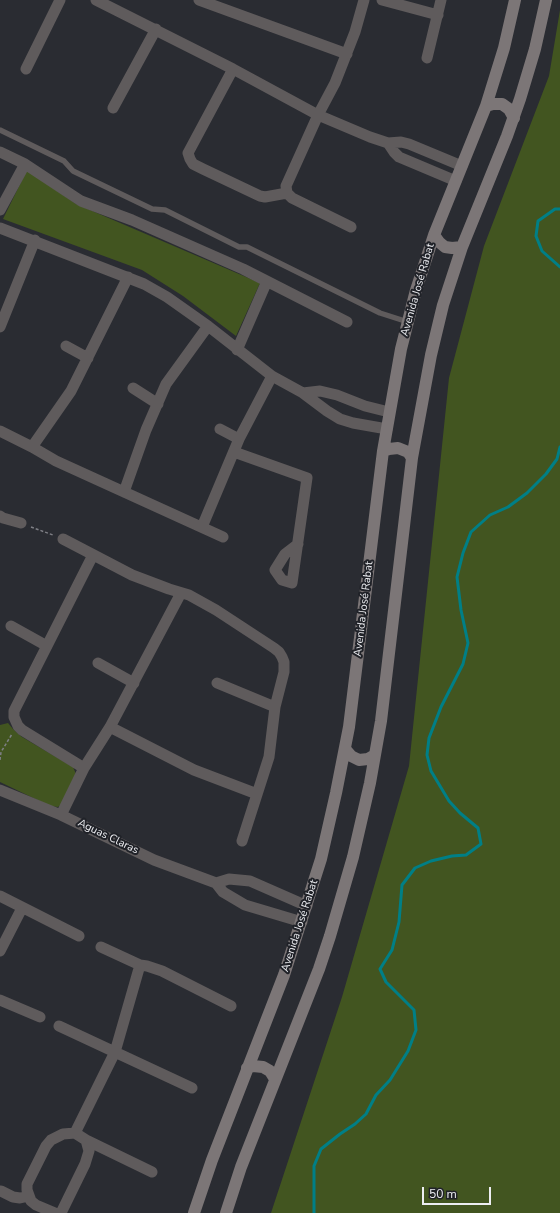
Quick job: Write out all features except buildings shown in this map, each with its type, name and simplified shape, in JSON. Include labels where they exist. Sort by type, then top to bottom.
[{"type":"street","points":[[26,68],[60,0]]},
{"type":"street","points":[[96,0],[234,69],[318,115],[370,137],[388,143],[401,142],[408,144],[462,166]]},
{"type":"street","points":[[199,0],[347,54]]},
{"type":"street","points":[[351,227],[292,198],[287,192],[286,186],[318,115],[335,83],[355,32],[364,0]]},
{"type":"street","points":[[382,0],[438,15]]},
{"type":"street","points":[[427,58],[441,0]]},
{"type":"street","name":"Avenida José Rabat","points":[[197,1211],[247,1068],[273,1006],[302,922],[321,859],[346,749],[383,451],[408,322],[418,283],[434,235],[486,106],[504,48],[515,0]]},
{"type":"street","points":[[226,1213],[241,1167],[316,974],[332,929],[353,857],[370,783],[384,701],[412,458],[437,328],[462,247],[514,118],[535,49],[546,0]]},
{"type":"street","points":[[113,108],[156,29]]},
{"type":"street","points":[[234,69],[188,153],[190,159],[194,164],[202,169],[260,196],[265,197],[287,192]]},
{"type":"street","points":[[486,106],[502,104],[509,109],[514,118]]},
{"type":"street","points":[[388,143],[399,157],[456,181]]},
{"type":"street","points":[[0,152],[25,164],[81,201],[132,220],[243,269],[347,322]]},
{"type":"street","points":[[0,210],[25,164]]},
{"type":"street","points":[[0,228],[35,240],[128,277],[167,297],[208,326],[272,376],[303,392],[340,419],[353,423],[387,429]]},
{"type":"street","points":[[434,235],[439,242],[445,246],[452,248],[462,247]]},
{"type":"street","points":[[0,326],[35,240]]},
{"type":"street","points":[[32,448],[71,391],[128,277]]},
{"type":"street","points":[[237,350],[267,281]]},
{"type":"street","points":[[124,492],[166,384],[208,326]]},
{"type":"street","points":[[66,346],[88,358]]},
{"type":"street","points":[[202,527],[239,439],[272,376]]},
{"type":"street","points":[[134,388],[158,404]]},
{"type":"street","points":[[303,392],[320,391],[337,395],[365,406],[390,412]]},
{"type":"street","points":[[220,429],[239,439]]},
{"type":"street","points":[[0,431],[56,462],[222,537]]},
{"type":"street","points":[[383,451],[398,448],[408,452],[412,458]]},
{"type":"street","points":[[234,452],[307,478],[298,544]]},
{"type":"street","points":[[1,520],[21,523]]},
{"type":"street","points":[[63,539],[132,575],[189,595],[216,610],[279,652],[284,662],[284,672],[276,707],[269,757],[242,841]]},
{"type":"street","points":[[84,768],[22,730],[18,726],[14,717],[14,711],[93,555]]},
{"type":"street","points":[[61,815],[84,768],[110,727],[181,593]]},
{"type":"street","points":[[11,626],[47,646]]},
{"type":"street","points":[[98,664],[134,683]]},
{"type":"street","points":[[217,683],[276,707]]},
{"type":"street","points":[[110,727],[194,770],[257,794]]},
{"type":"street","points":[[346,749],[351,756],[359,760],[368,759],[375,755]]},
{"type":"street","name":"Aguas Claras","points":[[0,790],[61,815],[154,860],[216,883],[223,892],[245,905],[302,922]]},
{"type":"street","points":[[216,883],[228,879],[250,881],[307,906]]},
{"type":"street","points":[[0,896],[79,936]]},
{"type":"street","points":[[0,951],[22,908]]},
{"type":"street","points":[[101,947],[140,965],[162,971],[231,1006]]},
{"type":"street","points":[[75,1133],[115,1052],[140,965]]},
{"type":"street","points":[[0,1000],[40,1017]]},
{"type":"street","points":[[59,1026],[192,1088]]},
{"type":"street","points":[[247,1068],[253,1066],[264,1067],[270,1071],[275,1079]]},
{"type":"street","points":[[55,1213],[36,1205],[31,1201],[27,1184],[46,1146],[57,1136],[75,1133],[86,1140],[152,1172]]},
{"type":"street","points":[[61,1213],[85,1164],[89,1151],[86,1140]]},
{"type":"street","points":[[1,1191],[13,1197],[20,1198],[29,1196]]},
{"type":"lane","points":[[0,130],[64,161],[73,171],[152,209],[165,210],[239,247],[248,247],[380,313],[408,322]]},
{"type":"path","points":[[21,523],[63,539]]},
{"type":"path","points":[[0,760],[1,752],[18,726]]},
{"type":"green space","points":[[560,10],[560,1213],[271,1213],[342,997],[409,766],[449,378],[484,246],[549,76]]},
{"type":"green space","points":[[27,170],[76,204],[260,283],[236,336],[183,296],[142,270],[3,219]]},
{"type":"green space","points":[[8,723],[22,737],[73,767],[76,774],[64,802],[58,807],[50,806],[0,782],[0,725]]},
{"type":"waterway","points":[[560,209],[555,209],[538,221],[536,236],[542,251],[560,267]]},
{"type":"waterway","points":[[314,1213],[314,1166],[321,1149],[366,1114],[376,1095],[390,1080],[408,1051],[416,1030],[414,1010],[386,982],[380,969],[392,950],[399,922],[402,885],[415,868],[431,861],[452,856],[466,855],[481,844],[478,828],[460,813],[449,801],[431,771],[427,755],[429,738],[441,707],[463,664],[468,643],[461,610],[457,577],[463,553],[471,532],[490,515],[508,507],[527,493],[546,474],[557,459],[560,447]]}]
